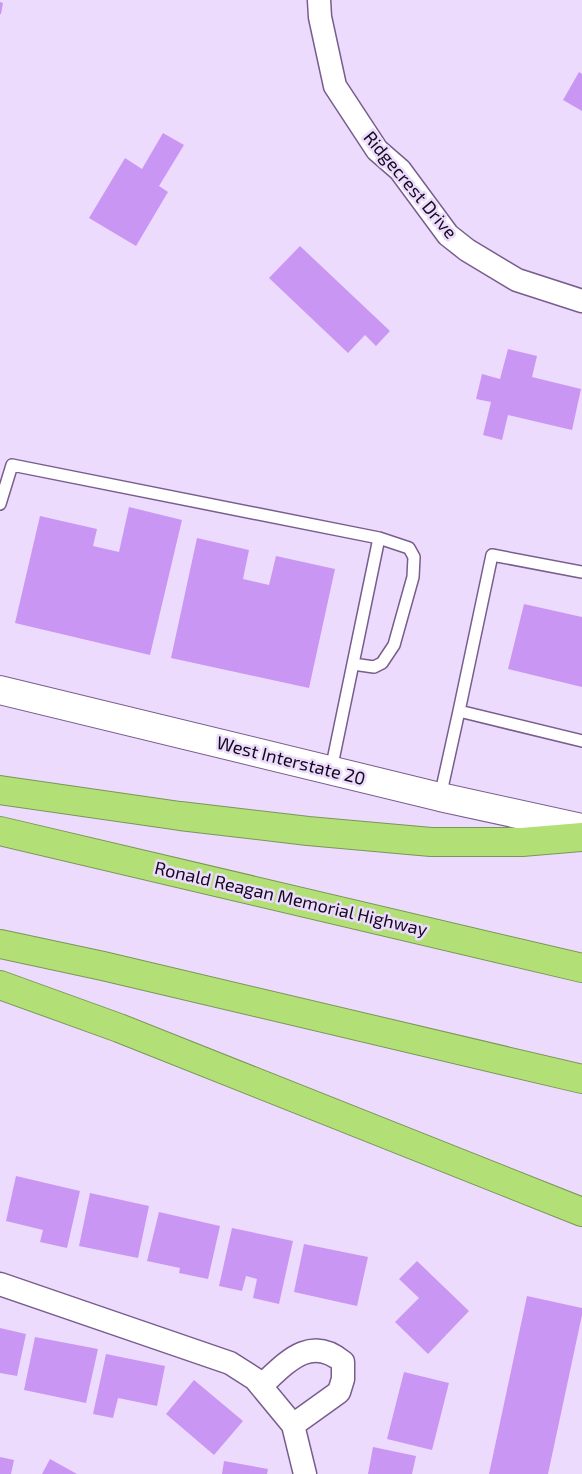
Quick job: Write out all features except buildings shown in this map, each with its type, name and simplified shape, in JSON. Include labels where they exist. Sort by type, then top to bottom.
[{"type":"highway","points":[[0,790],[200,818],[318,832],[431,842],[522,842],[582,837]]},
{"type":"highway","name":"Ronald Reagan Memorial Highway","points":[[0,831],[582,968]]},
{"type":"highway","points":[[0,944],[103,966],[582,1079]]},
{"type":"highway","points":[[0,985],[119,1028],[582,1212]]},
{"type":"main road","name":"West Interstate 20","points":[[0,690],[440,797],[582,828]]},
{"type":"street","name":"Ridgecrest Drive","points":[[320,0],[320,17],[335,86],[377,150],[400,170],[448,235],[466,250],[516,280],[582,301]]},
{"type":"street","points":[[0,1284],[230,1363],[255,1379],[293,1425],[305,1474]]},
{"type":"street","points":[[261,1386],[298,1354],[319,1350],[332,1353],[343,1362],[343,1379],[339,1392],[293,1425]]},
{"type":"lane","points":[[0,504],[6,464],[379,538],[409,548],[414,557],[413,577],[394,645],[382,663],[374,668],[353,664]]},
{"type":"lane","points":[[331,770],[379,538]]},
{"type":"lane","points":[[440,797],[492,555],[582,572]]},
{"type":"lane","points":[[459,711],[582,741]]}]
